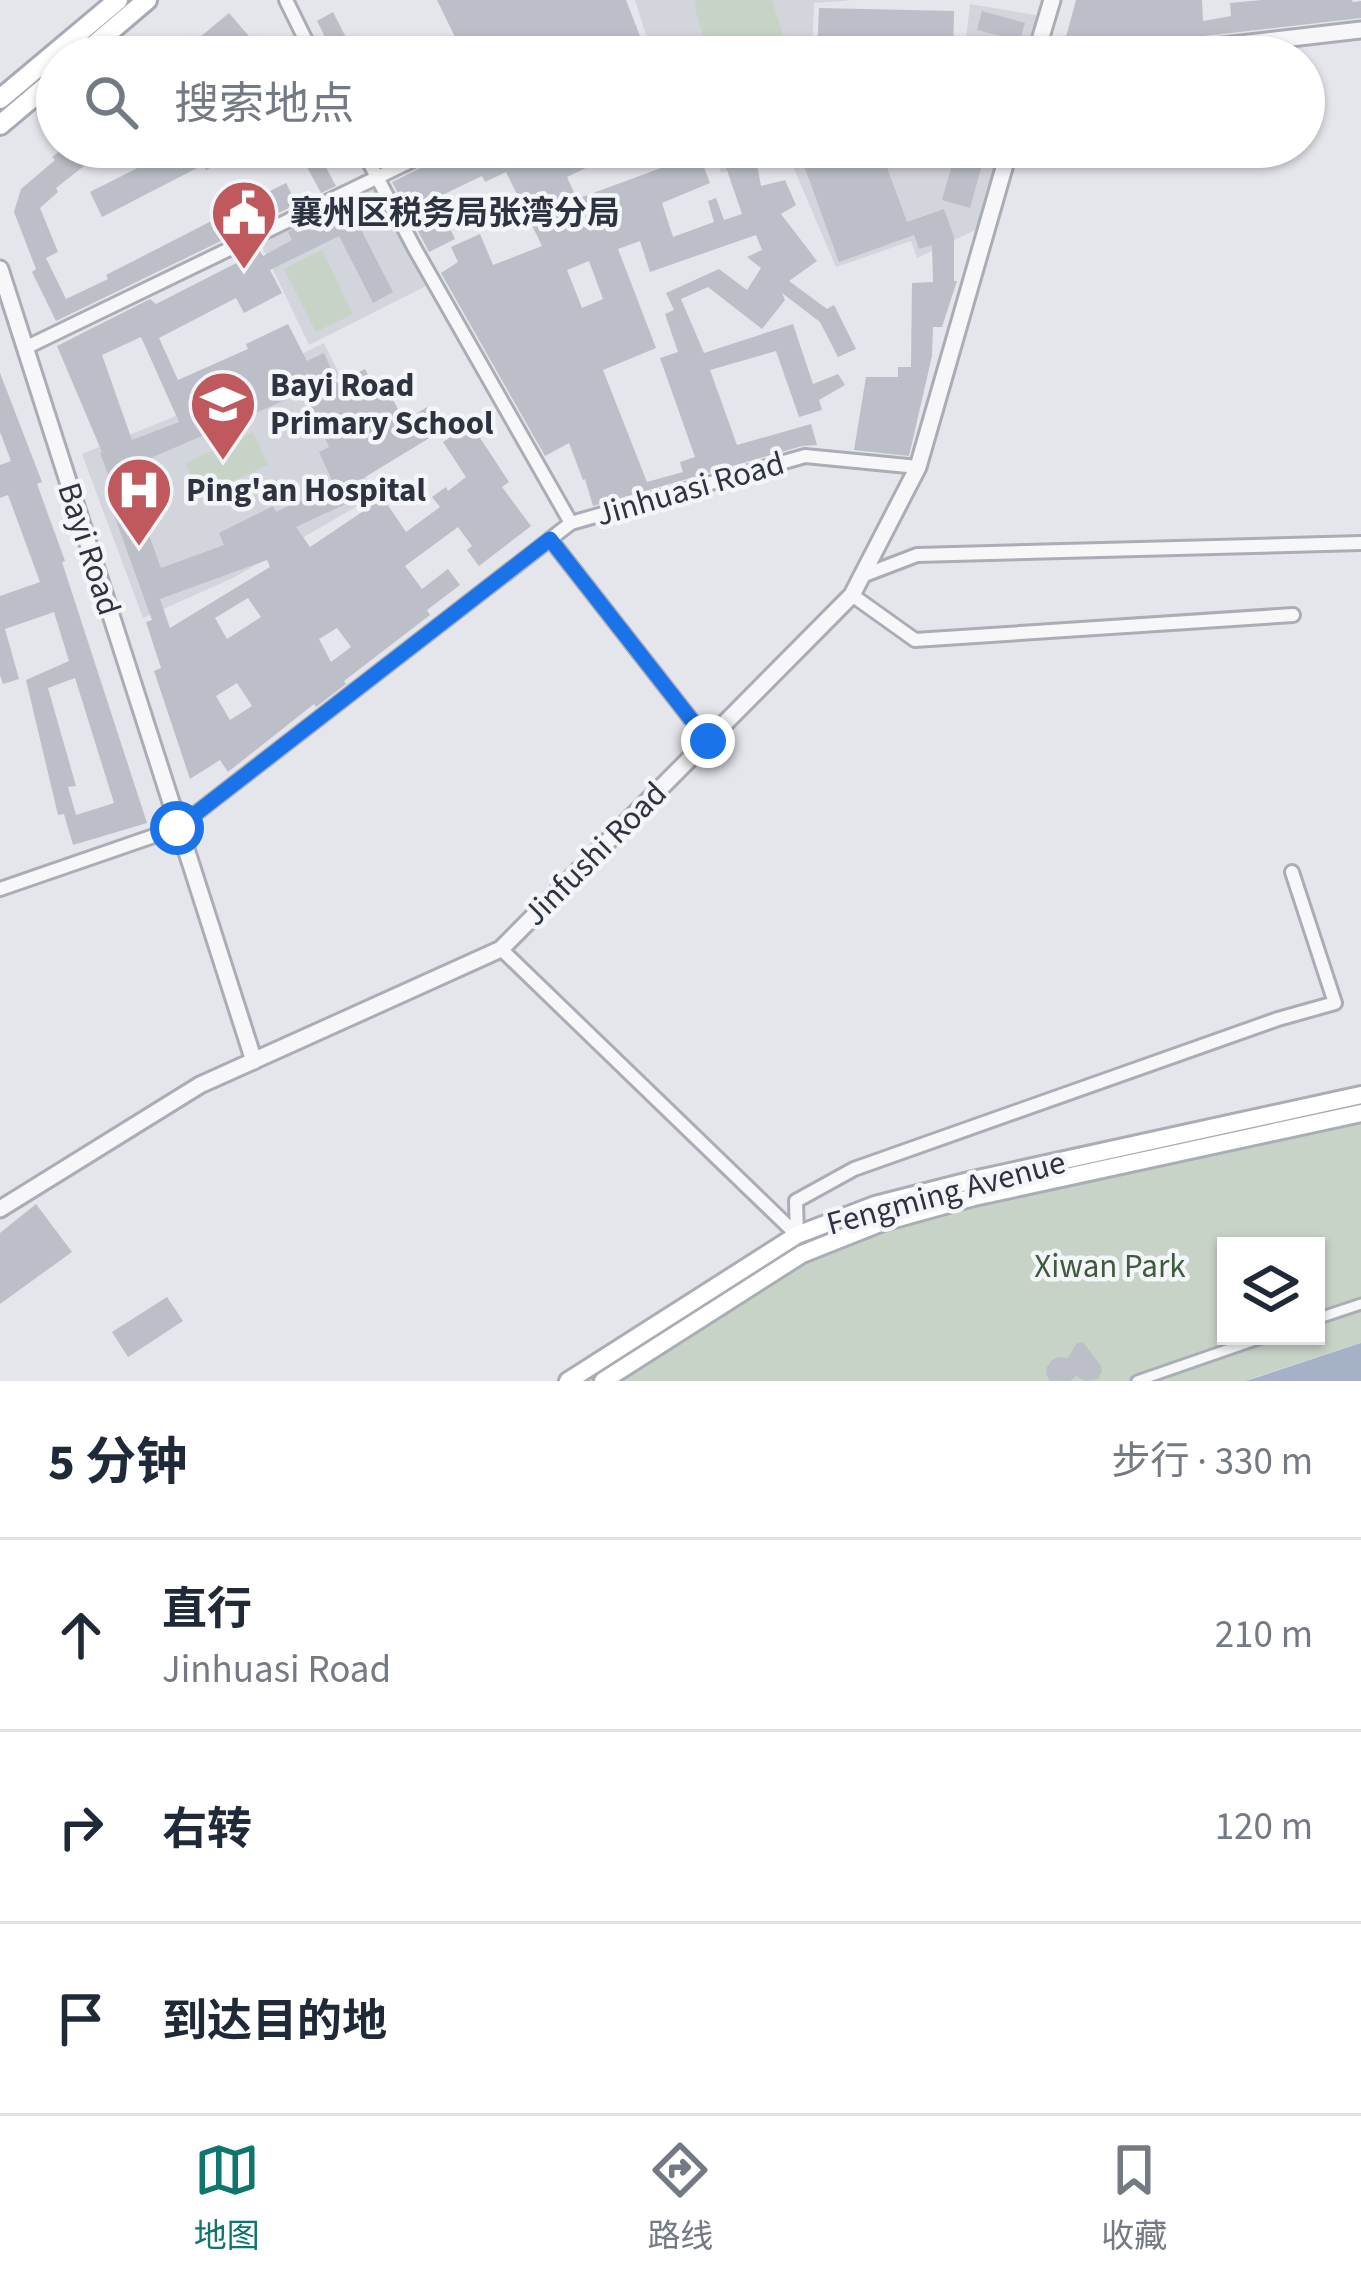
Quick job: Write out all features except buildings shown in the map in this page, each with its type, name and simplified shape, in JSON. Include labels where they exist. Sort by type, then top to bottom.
[{"type":"main road","points":[[75,36],[118,0]]},
{"type":"main road","points":[[105,36],[148,0]]},
{"type":"main road","points":[[0,99],[36,69]]},
{"type":"main road","points":[[0,125],[36,95]]},
{"type":"main road","name":"Fengming Avenue","points":[[568,1381],[797,1235],[875,1205],[1361,1096]]},
{"type":"main road","name":"Fengming Avenue","points":[[603,1381],[802,1254],[880,1222],[974,1197],[1361,1113]]},
{"type":"street","points":[[286,0],[304,36]]},
{"type":"street","points":[[1042,36],[1052,0]]},
{"type":"street","points":[[1309,36],[1361,30]]},
{"type":"street","points":[[372,168],[571,523]]},
{"type":"street","points":[[25,348],[397,168]]},
{"type":"street","name":"Jinfushi Road","points":[[0,1209],[200,1085],[501,949],[852,596],[918,467],[1004,168]]},
{"type":"street","name":"Bayi Road","points":[[0,269],[254,1061]]},
{"type":"street","name":"Jinhuasi Road","points":[[0,889],[177,828],[571,523],[805,456],[918,467]]},
{"type":"street","points":[[550,539],[708,741]]},
{"type":"street","points":[[862,576],[917,555],[1361,543]]},
{"type":"street","points":[[852,596],[915,640],[1293,614]]},
{"type":"street","points":[[797,1235],[796,1201],[854,1169],[1335,1003],[1292,872]]},
{"type":"street","points":[[501,949],[797,1235]]},
{"type":"street","points":[[1325,1316],[1361,1304]]},
{"type":"street","points":[[1137,1381],[1242,1345]]},
{"type":"shaded area","points":[[635,0],[853,0],[814,3],[813,36],[646,36]]},
{"type":"shaded area","points":[[970,4],[1047,17],[1041,36],[966,36]]},
{"type":"shaded area","points":[[794,168],[1004,168],[988,224],[917,258],[911,241],[836,267]]},
{"type":"shaded area","points":[[377,178],[434,282],[309,345],[257,236]]},
{"type":"shaded area","name":"Bayi Road Primary School","points":[[324,343],[340,376],[324,387],[375,496],[233,578],[143,618],[82,454],[171,418]]},
{"type":"green space","points":[[696,0],[772,0],[782,36],[703,36]]},
{"type":"green space","points":[[322,250],[353,314],[316,332],[284,269]]},
{"type":"green space","points":[[253,432],[268,465],[200,496],[185,463]]},
{"type":"green space","name":"Xiwan Park","points":[[1361,1095],[1361,1343],[1244,1381],[568,1381],[797,1235],[875,1205]]},
{"type":"water","points":[[1361,1343],[1361,1381],[1244,1381],[1252,1379]]},
{"type":"place","name":"襄州区税务局张湾分局","points":[[244,272]]},
{"type":"place","name":"Bayi Road Primary School","points":[[223,463]]},
{"type":"place","name":"Ping'an Hospital","points":[[139,549]]},
{"type":"route","points":[[177,828],[550,539],[708,741]]}]
